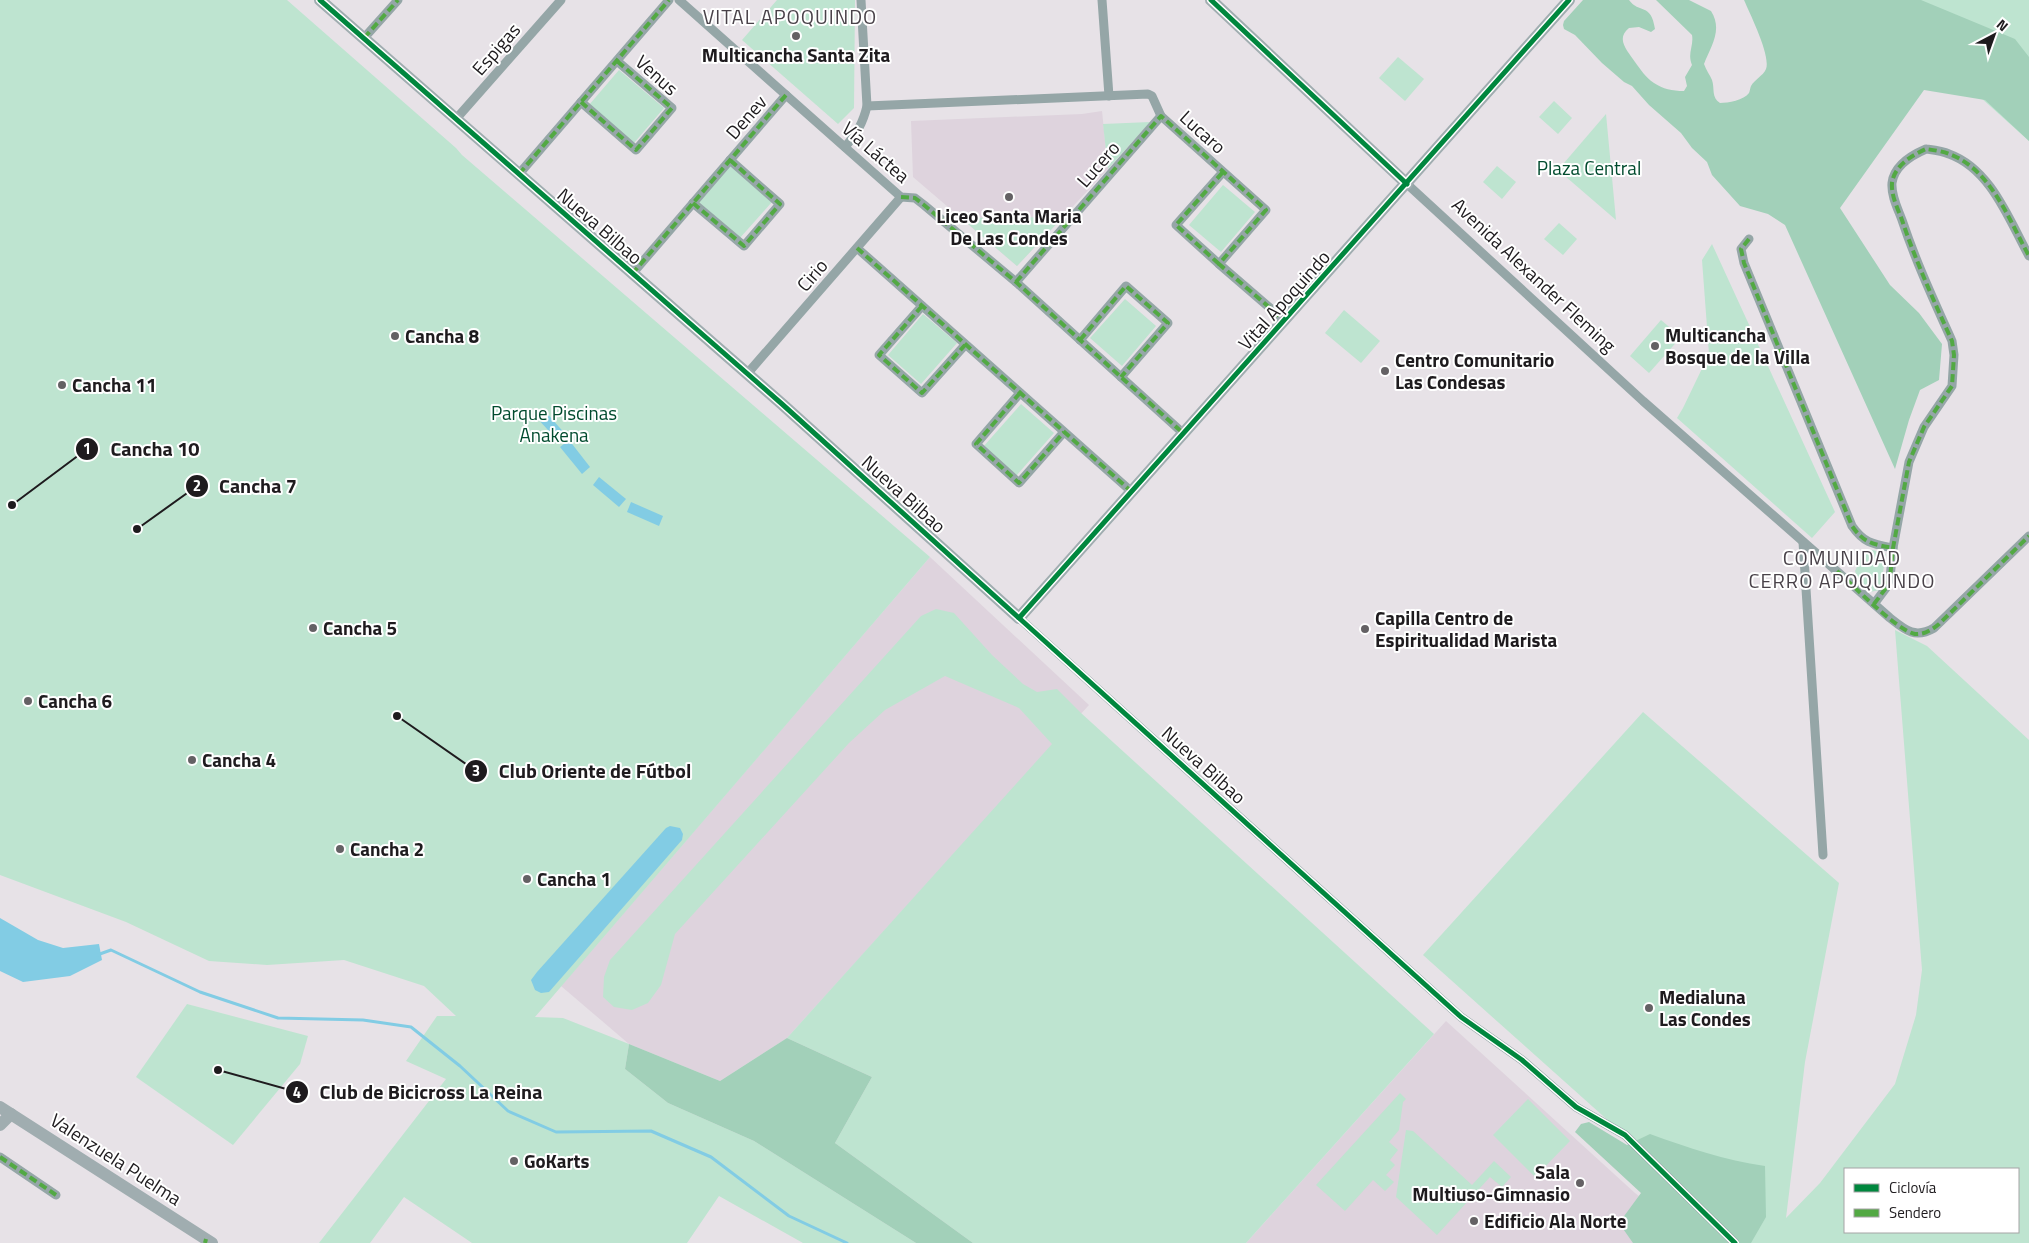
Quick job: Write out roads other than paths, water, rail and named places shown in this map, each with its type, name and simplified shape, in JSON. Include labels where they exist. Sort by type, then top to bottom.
[{"type":"street","name":"Nueva Bilbao","points":[[320,0],[747,374],[1461,1017],[1522,1060],[1576,1107],[1625,1136],[1735,1243]]},
{"type":"street","points":[[364,38],[398,0]]},
{"type":"street","name":"Espigas","points":[[456,119],[561,0]]},
{"type":"street","name":"Venus","points":[[519,174],[669,0]]},
{"type":"street","name":"Vía Láctea","points":[[679,0],[901,197],[915,198],[1016,282],[1184,434]]},
{"type":"street","points":[[845,147],[858,132],[864,121],[867,106],[862,0]]},
{"type":"street","points":[[1102,0],[1109,96]]},
{"type":"street","name":"Avenida Alexander Fleming","points":[[1211,0],[1643,401],[1897,624],[1914,634],[1929,631],[1939,624],[2029,536]]},
{"type":"street","name":"Vital Apoquindo","points":[[1019,618],[1408,184],[1569,0]]},
{"type":"street","name":"Venus","points":[[581,102],[636,150],[672,108],[617,61]]},
{"type":"street","points":[[867,106],[1148,94],[1152,96],[1160,116]]},
{"type":"street","name":"Denev","points":[[632,274],[786,95]]},
{"type":"street","name":"Lucaro","points":[[1160,116],[1266,210],[1219,264]]},
{"type":"street","name":"Lucero","points":[[1016,282],[1160,116]]},
{"type":"street","points":[[1874,604],[1888,583],[1909,462],[1924,427],[1952,386],[1954,355],[1952,341],[1915,259],[1892,194],[1892,182],[1895,174],[1904,162],[1926,149],[1948,153],[1961,160],[1974,170],[1995,194],[2029,256]]},
{"type":"street","name":"Denev","points":[[693,203],[744,246],[780,204],[730,160]]},
{"type":"street","name":"Lucaro","points":[[1223,172],[1176,225],[1285,320]]},
{"type":"street","name":"Cirio","points":[[747,374],[901,197]]},
{"type":"street","points":[[1749,239],[1741,249],[1744,263],[1852,526],[1864,540],[1893,548]]},
{"type":"street","points":[[857,248],[1132,492]]},
{"type":"street","points":[[1080,340],[1126,286],[1168,323],[1121,377]]},
{"type":"street","points":[[922,306],[878,355],[922,393],[965,344]]},
{"type":"street","points":[[1020,393],[976,444],[1019,483],[1064,432]]},
{"type":"street","points":[[1803,542],[1823,855]]},
{"type":"street","points":[[0,1124],[5,1111]]},
{"type":"street","name":"Valenzuela Puelma","points":[[5,1111],[208,1242]]},
{"type":"street","points":[[0,1157],[56,1195]]},
{"type":"water","points":[[544,410],[567,436],[560,443],[536,417]]},
{"type":"water","points":[[569,440],[590,467],[582,474],[560,447]]},
{"type":"water","points":[[599,477],[626,499],[619,507],[593,485]]},
{"type":"water","points":[[631,502],[663,516],[659,526],[627,512]]},
{"type":"water","points":[[670,826],[680,828],[683,834],[682,840],[549,992],[541,993],[535,990],[531,980],[537,972],[666,828]]},
{"type":"water","points":[[0,918],[38,940],[63,948],[99,944],[102,960],[70,976],[23,982],[0,971]]},
{"type":"waterway","points":[[97,955],[111,950],[200,992],[278,1018],[363,1020],[411,1027],[460,1066],[508,1111],[556,1132],[651,1131],[711,1157],[789,1216],[847,1243]]},
{"type":"place","name":"Multicancha Santa Zita","points":[[796,36]]},
{"type":"place","name":"Liceo Santa Maria De Las Condes","points":[[1009,197]]},
{"type":"place","name":"Cancha 8","points":[[395,336]]},
{"type":"place","name":"Multicancha Bosque de la Villa","points":[[1655,346]]},
{"type":"place","name":"Centro Comunitario Las Condesas","points":[[1385,371]]},
{"type":"place","name":"Cancha 11","points":[[62,385]]},
{"type":"place","name":"Cancha 10","points":[[12,505]]},
{"type":"place","name":"Cancha 7","points":[[137,529]]},
{"type":"place","name":"Cancha 5","points":[[313,628]]},
{"type":"place","name":"Capilla Centro de Espiritualidad Marista","points":[[1365,629]]},
{"type":"place","name":"Cancha 6","points":[[28,701]]},
{"type":"place","name":"Club Oriente de Fútbol","points":[[397,716]]},
{"type":"place","name":"Cancha 4","points":[[192,760]]},
{"type":"place","name":"Cancha 2","points":[[340,849]]},
{"type":"place","name":"Cancha 1","points":[[527,879]]},
{"type":"place","name":"Medialuna Las Condes","points":[[1649,1008]]},
{"type":"place","name":"Club de Bicicross La Reina","points":[[218,1070]]},
{"type":"place","name":"GoKarts","points":[[514,1161]]},
{"type":"place","name":"Sala Multiuso-Gimnasio","points":[[1580,1183]]},
{"type":"place","name":"Edificio Ala Norte","points":[[1474,1221]]},
{"type":"district","name":"VITAL APOQUINDO","points":[[790,17]]},
{"type":"district","name":"COMUNIDAD CERRO APOQUINDO","points":[[1842,570]]},
{"type":"park label","name":"Plaza Central","points":[[1589,168]]},
{"type":"park label","name":"Parque Piscinas Anakena","points":[[554,424]]}]
